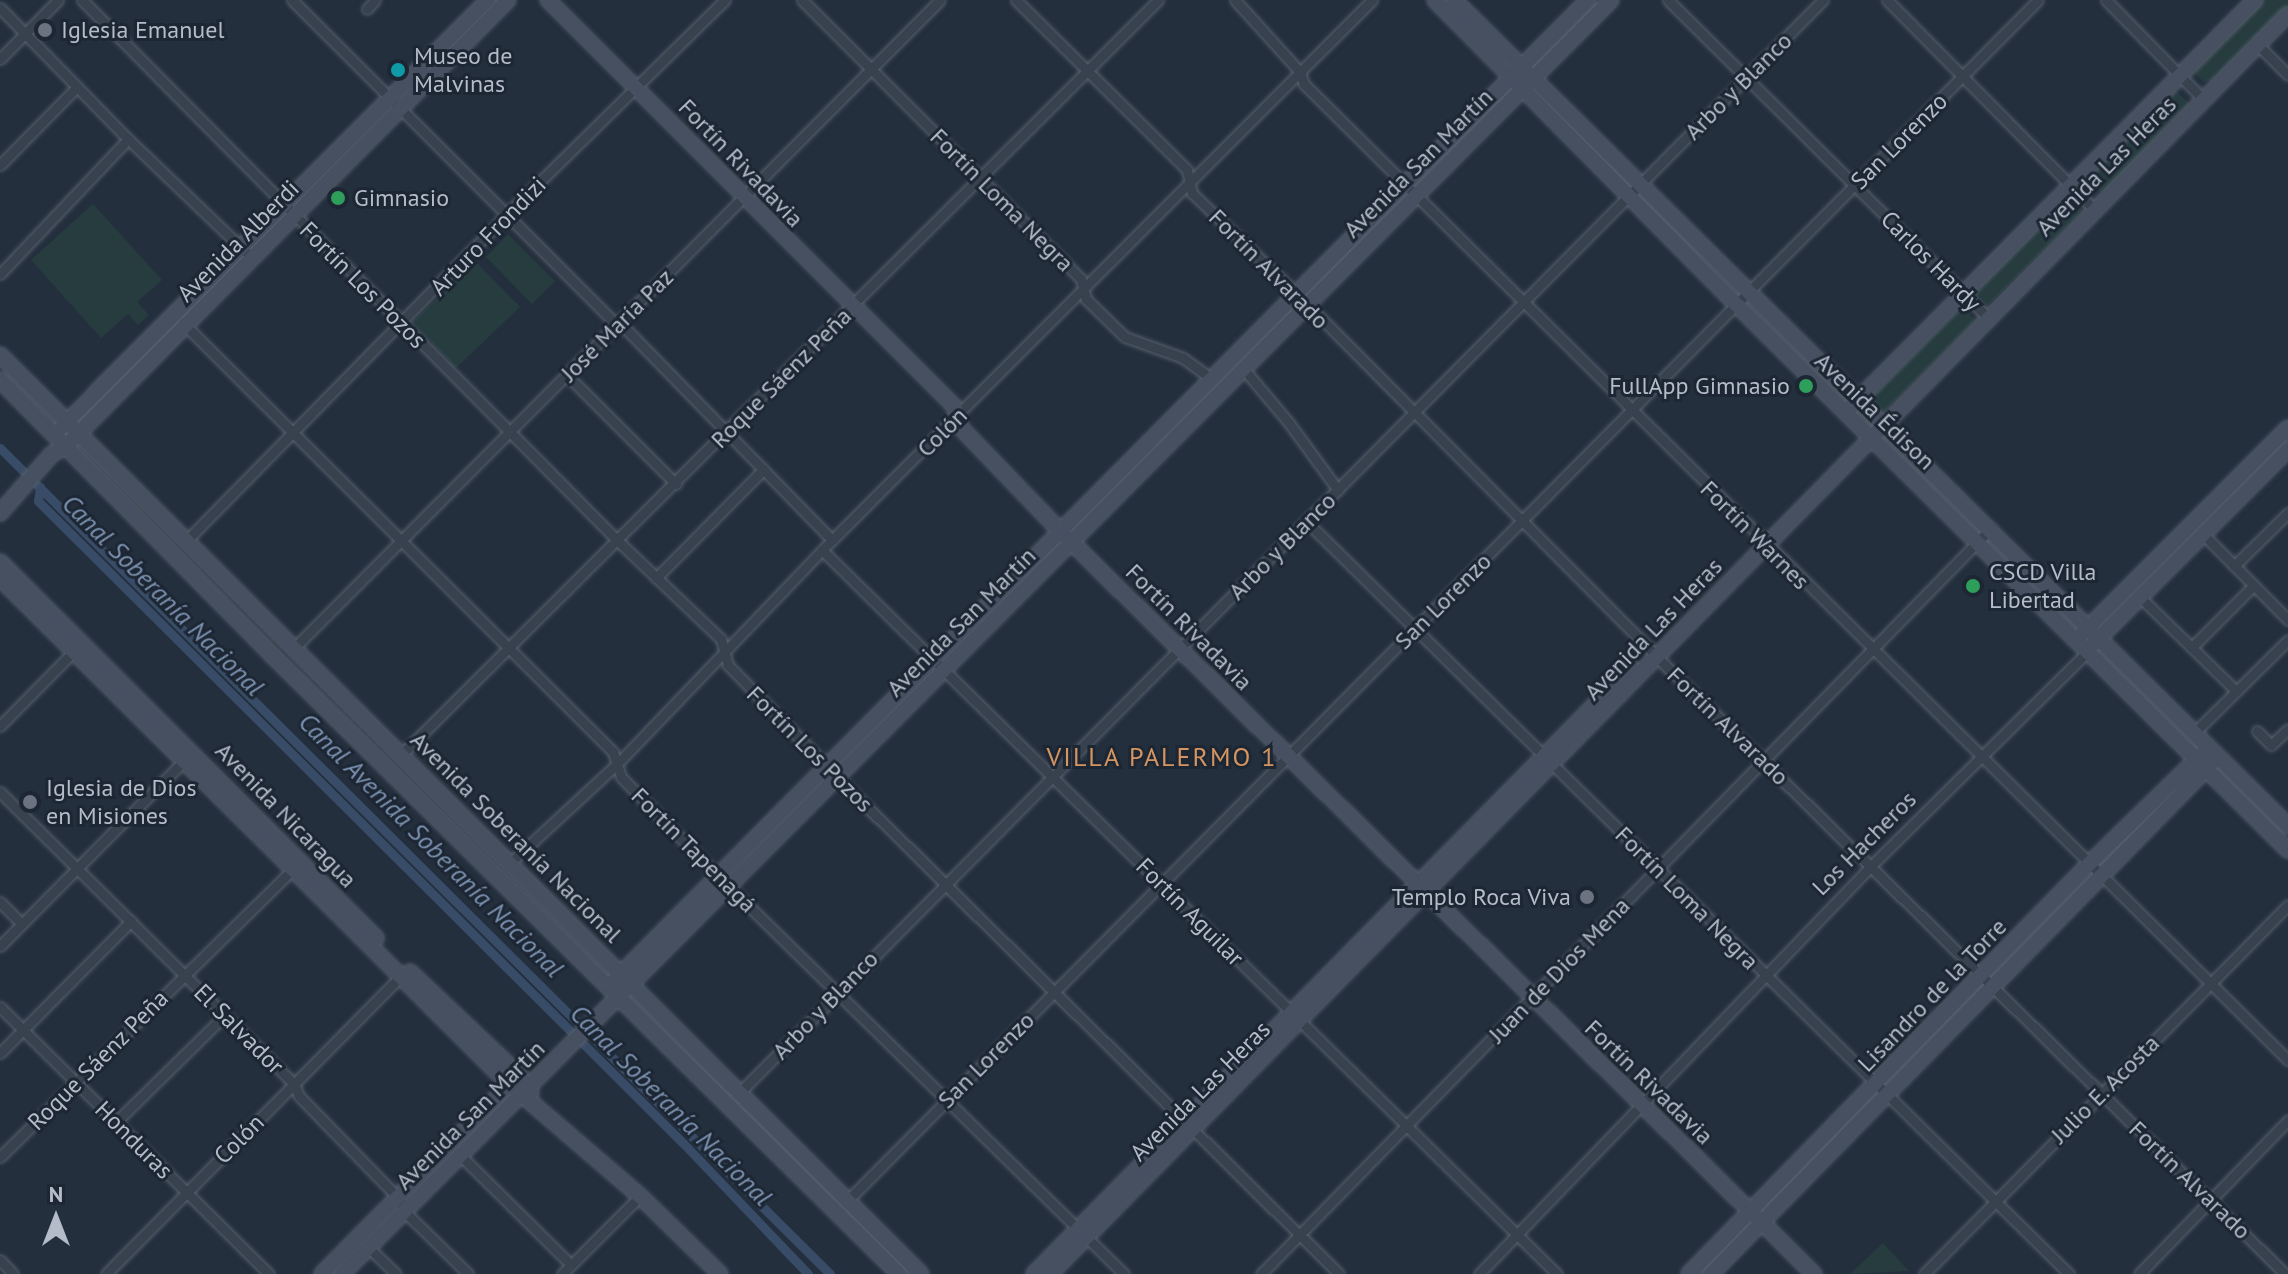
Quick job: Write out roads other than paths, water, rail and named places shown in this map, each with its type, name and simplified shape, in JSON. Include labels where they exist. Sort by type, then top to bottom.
[{"type":"main road","name":"Avenida Alberdi","points":[[55,434],[72,428],[395,103],[508,0]]},
{"type":"main road","name":"Fortín Rivadavia","points":[[548,0],[743,199],[954,406],[961,428],[1059,530],[1814,1274]]},
{"type":"main road","name":"Avenida Édison","points":[[1435,0],[1640,184],[1991,528],[2288,826]]},
{"type":"main road","name":"Avenida Édison","points":[[1454,0],[1629,196],[2288,850]]},
{"type":"main road","name":"Avenida San Martín","points":[[322,1274],[363,1243],[455,1150],[595,1023],[627,978],[940,663],[1059,530],[1211,378],[1238,363],[1308,305],[1416,197],[1588,0]]},
{"type":"main road","name":"Avenida San Martín","points":[[940,663],[1072,542],[1238,363],[1297,294],[1404,185],[1611,0]]},
{"type":"main road","name":"Avenida Las Heras","points":[[1846,413],[2255,0]]},
{"type":"main road","name":"Avenida Alberdi","points":[[395,103],[479,3]]},
{"type":"main road","name":"Avenida Las Heras","points":[[1034,1274],[1083,1232],[1653,652],[2288,14]]},
{"type":"main road","name":"Avenida Soberanía Nacional","points":[[0,355],[921,1274]]},
{"type":"main road","name":"Avenida Soberanía Nacional","points":[[0,380],[274,657],[899,1274]]},
{"type":"main road","name":"Avenida Alberdi","points":[[0,513],[27,486],[52,454],[66,446],[72,428]]},
{"type":"main road","name":"Los Hacheros","points":[[2198,530],[2288,428]]},
{"type":"main road","points":[[52,454],[55,434]]},
{"type":"main road","name":"Los Hacheros","points":[[2088,651],[2094,634],[2198,530],[2288,450]]},
{"type":"main road","name":"Avenida Nicaragua","points":[[0,562],[78,647],[404,973],[720,1274]]},
{"type":"main road","name":"Avenida Nicaragua","points":[[0,578],[78,647]]},
{"type":"main road","points":[[2077,639],[2094,634]]},
{"type":"main road","name":"Lisandro de la Torre","points":[[1689,1274],[2088,865],[2214,752]]},
{"type":"main road","name":"Lisandro de la Torre","points":[[1711,1274],[2102,877],[2202,764]]},
{"type":"main road","points":[[763,1139],[835,1189]]},
{"type":"main road","name":"Avenida Las Heras","points":[[1050,1274],[1083,1232]]},
{"type":"main road","name":"Avenida San Martín","points":[[342,1274],[363,1243]]},
{"type":"street","points":[[0,59],[58,0]]},
{"type":"street","name":"Fortín Los Pozos","points":[[82,0],[618,541],[721,639],[728,665],[833,772],[1339,1274]]},
{"type":"street","points":[[292,0],[832,540]]},
{"type":"street","points":[[367,9],[375,0]]},
{"type":"street","name":"Arturo Frondizi","points":[[185,542],[403,324],[508,213],[725,0]]},
{"type":"street","name":"Fortín Loma Negra","points":[[802,0],[1081,279],[1086,299],[1125,337],[1183,358],[1211,378]]},
{"type":"street","name":"José María Paz","points":[[293,649],[940,0]]},
{"type":"street","name":"Fortín Alvarado","points":[[1016,0],[1187,170],[1192,193],[1297,294],[1521,522],[2285,1274]]},
{"type":"street","name":"Roque Sáenz Peña","points":[[402,754],[1158,0]]},
{"type":"street","name":"Fortín Warnes","points":[[1235,0],[1300,72],[1304,84],[1522,304],[2288,1060]]},
{"type":"street","name":"Colón","points":[[511,862],[617,764],[822,550],[1372,0]]},
{"type":"street","name":"Carlos Hardy","points":[[1668,0],[1988,318]]},
{"type":"street","name":"Arbo y Blanco","points":[[740,1092],[1823,0]]},
{"type":"street","points":[[1887,0],[2094,209]]},
{"type":"street","name":"San Lorenzo","points":[[847,1201],[1751,293],[2038,0]]},
{"type":"street","points":[[2106,0],[2203,99]]},
{"type":"street","points":[[0,8],[128,139],[247,253]]},
{"type":"street","points":[[2258,45],[2288,75]]},
{"type":"street","points":[[0,165],[77,87]]},
{"type":"street","points":[[0,274],[128,139]]},
{"type":"street","name":"Fortín Tapenagá","points":[[180,320],[613,752],[621,777],[836,993],[1124,1274]]},
{"type":"street","points":[[1238,363],[1338,490]]},
{"type":"street","points":[[567,375],[676,484]]},
{"type":"street","points":[[656,578],[764,469]]},
{"type":"street","points":[[2234,566],[2288,513]]},
{"type":"street","name":"Fortín Loma Negra","points":[[1307,522],[1417,626],[1764,976],[2069,1274]]},
{"type":"street","name":"Juan de Dios Mena","points":[[1261,1274],[1991,528]]},
{"type":"street","points":[[2198,530],[2288,620]]},
{"type":"street","name":"Fortín Aguilar","points":[[822,550],[1557,1274]]},
{"type":"street","points":[[2192,647],[2253,586]]},
{"type":"street","points":[[2136,592],[2235,690]]},
{"type":"street","points":[[2280,612],[2288,604]]},
{"type":"street","points":[[2194,733],[2288,640]]},
{"type":"street","points":[[0,726],[78,647]]},
{"type":"street","name":"Los Hacheros","points":[[1479,1274],[1871,866],[2088,651]]},
{"type":"street","points":[[2257,731],[2271,745],[2288,729]]},
{"type":"street","points":[[0,946],[189,756]]},
{"type":"street","name":"El Salvador","points":[[0,792],[294,1084],[299,1096],[468,1274]]},
{"type":"street","name":"Roque Sáenz Peña","points":[[0,1157],[296,866]]},
{"type":"street","points":[[0,902],[22,924]]},
{"type":"street","name":"Julio E. Acosta","points":[[1924,1274],[2288,905]]},
{"type":"street","points":[[0,1053],[131,921]]},
{"type":"street","name":"Colón","points":[[106,1274],[404,973]]},
{"type":"street","name":"Honduras","points":[[0,1007],[269,1274]]},
{"type":"street","points":[[117,1121],[225,1015]]},
{"type":"street","points":[[2139,1274],[2288,1120]]},
{"type":"street","points":[[455,1150],[571,1265]]},
{"type":"street","points":[[562,1274],[640,1196]]},
{"type":"street","points":[[363,1243],[396,1274]]},
{"type":"street","points":[[0,1260],[13,1274]]},
{"type":"waterway","name":"Canal Avenida Soberanía Nacional","points":[[0,448],[830,1274]]},
{"type":"waterway","name":"Canal Soberanía Nacional","points":[[40,487],[38,501],[683,1143],[808,1274]]},
{"type":"place","name":"Iglesia Emanuel","points":[[45,30]]},
{"type":"place","name":"Museo de Malvinas","points":[[398,70]]},
{"type":"place","name":"Gimnasio","points":[[338,198]]},
{"type":"place","name":"FullApp Gimnasio","points":[[1806,386]]},
{"type":"place","name":"CSCD Villa Libertad","points":[[1973,586]]},
{"type":"place","name":"Iglesia de Dios en Misiones","points":[[30,802]]},
{"type":"place","name":"Templo Roca Viva","points":[[1587,897]]},
{"type":"district","name":"VILLA PALERMO 1","points":[[1162,757]]}]
